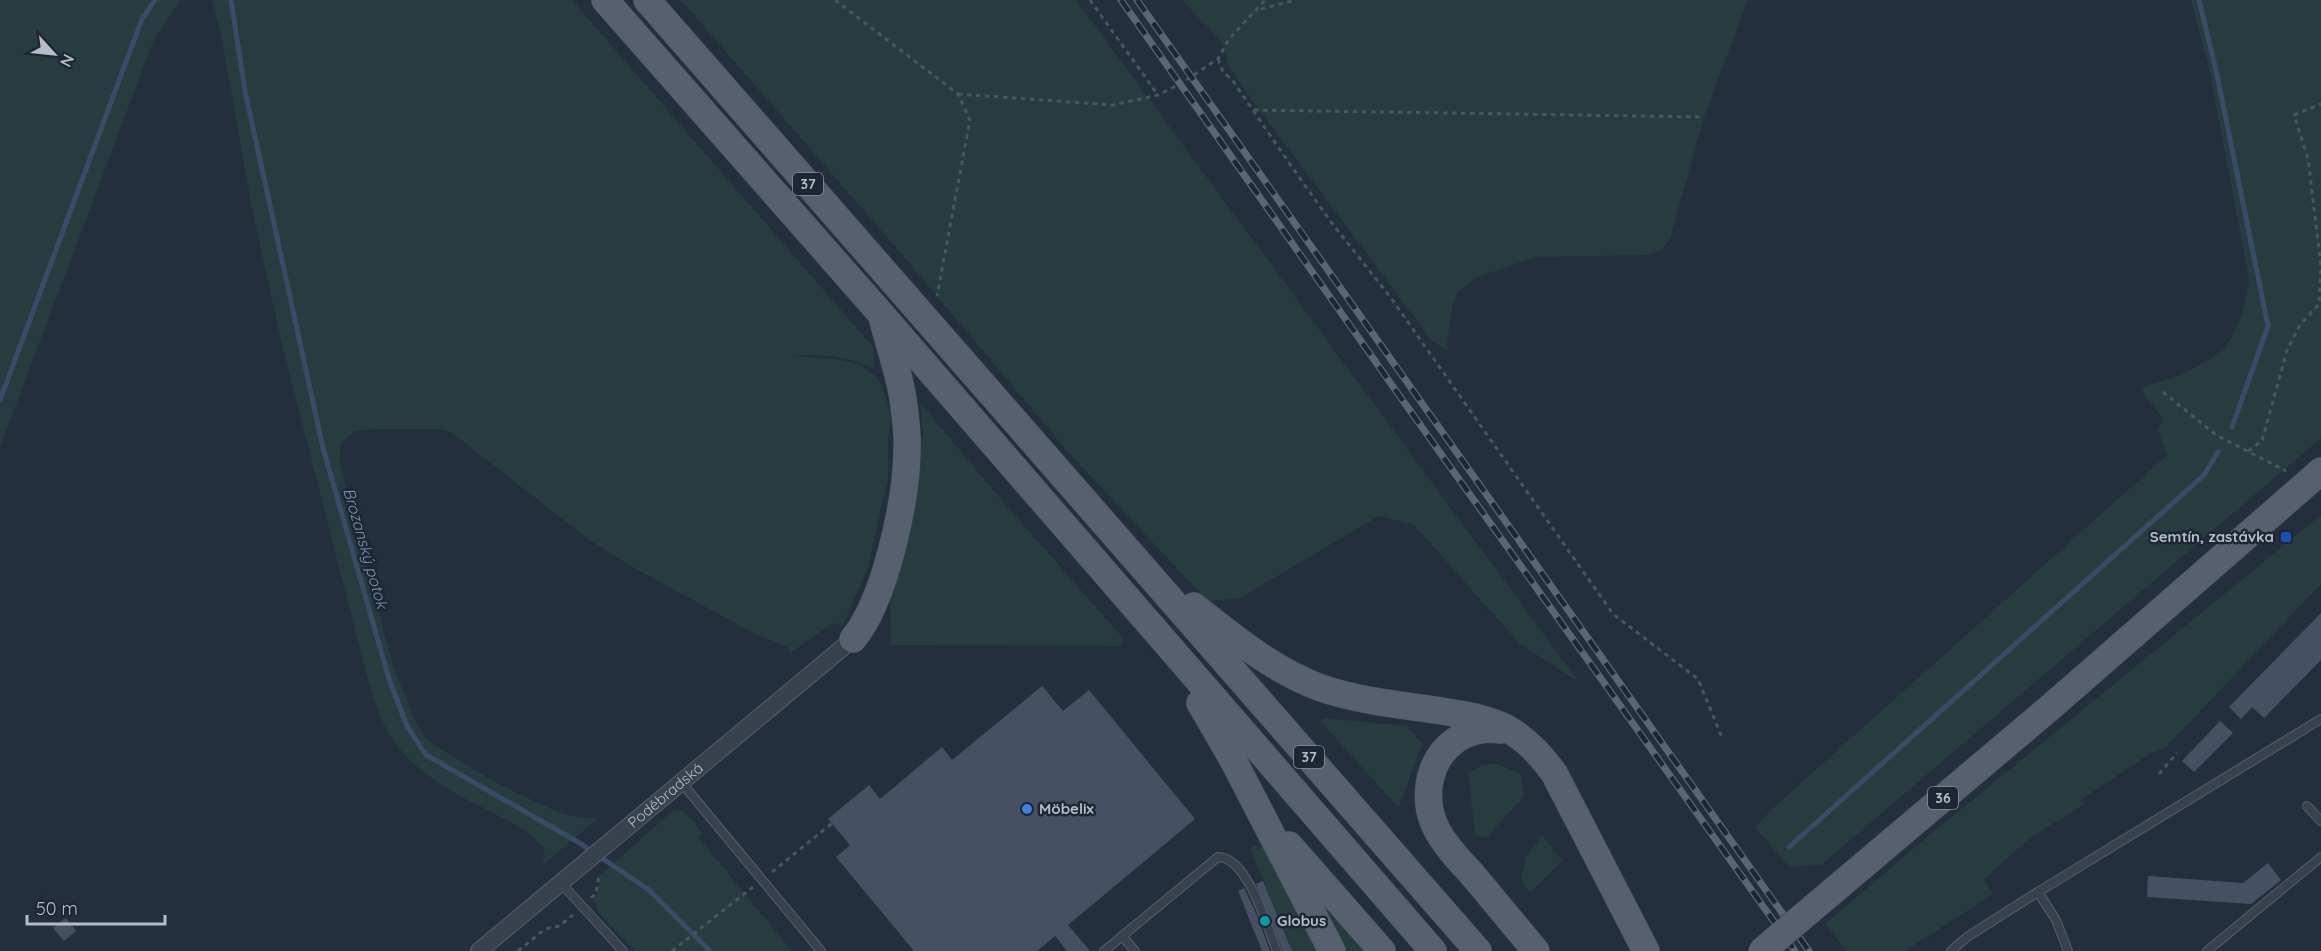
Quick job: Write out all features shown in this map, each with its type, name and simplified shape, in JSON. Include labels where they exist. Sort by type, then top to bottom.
[{"type":"main road","name":"37","points":[[605,0],[881,314],[1433,951]]},
{"type":"main road","name":"37","points":[[647,0],[1478,951]]},
{"type":"main road","points":[[853,639],[867,621],[881,587],[891,551],[906,473],[904,403],[881,314]]},
{"type":"main road","name":"36","points":[[1762,951],[2053,705],[2321,471]]},
{"type":"main road","name":"36","points":[[2235,547],[2321,487]]},
{"type":"main road","points":[[1140,562],[1244,645],[1281,670],[1301,680],[1353,696],[1480,718],[1508,729],[1529,744],[1554,773],[1646,951]]},
{"type":"main road","points":[[1165,644],[1217,731],[1332,951]]},
{"type":"main road","points":[[1529,744],[1500,730],[1485,729],[1461,736],[1436,762],[1431,773],[1428,798],[1430,812],[1440,835],[1536,951]]},
{"type":"main road","points":[[1261,813],[1382,951]]},
{"type":"street","name":"Poděbradská","points":[[479,951],[853,639]]},
{"type":"lane","points":[[1951,951],[1966,937],[2037,892],[2321,719]]},
{"type":"lane","points":[[681,782],[821,951]]},
{"type":"lane","points":[[2307,806],[2321,821]]},
{"type":"lane","points":[[1104,951],[1218,857],[1226,857],[1239,868],[1250,886],[1277,951]]},
{"type":"lane","points":[[2207,951],[2321,857]]},
{"type":"lane","points":[[561,883],[581,908],[623,951]]},
{"type":"lane","points":[[2037,892],[2056,920],[2068,951]]},
{"type":"lane","points":[[1122,936],[1135,951]]},
{"type":"path","points":[[835,0],[958,94],[970,120],[931,325]]},
{"type":"path","points":[[1090,0],[1158,95]]},
{"type":"path","points":[[958,94],[1113,105],[1158,95],[1180,84],[1218,59],[1229,39],[1266,0]]},
{"type":"path","points":[[1259,9],[1296,0]]},
{"type":"path","points":[[1218,59],[1223,72],[1233,81],[1254,110],[1331,222],[1391,298],[1613,614],[1698,679],[1723,740]]},
{"type":"path","points":[[2248,451],[2262,441],[2287,350],[2300,325],[2319,304],[2321,266],[2308,159],[2294,115],[2321,104]]},
{"type":"path","points":[[1254,110],[1704,117]]},
{"type":"path","points":[[2163,392],[2216,435],[2286,471]]},
{"type":"path","points":[[2159,774],[2177,753]]},
{"type":"path","points":[[672,951],[847,811]]},
{"type":"path","points":[[518,951],[545,928],[559,926],[581,908],[596,893],[601,871]]},
{"type":"green space","points":[[0,0],[181,0],[153,42],[0,447]]},
{"type":"green space","points":[[212,0],[572,0],[873,347],[875,369],[855,361],[835,357],[792,356],[835,359],[858,364],[873,374],[882,385],[891,417],[888,441],[888,478],[867,571],[842,626],[833,623],[790,653],[788,648],[755,634],[629,565],[588,539],[451,432],[439,429],[355,431],[341,443],[339,459],[394,669],[417,725],[431,743],[496,783],[560,813],[581,818],[598,818],[542,866],[544,852],[538,841],[517,826],[431,778],[393,741],[379,713],[368,681],[281,340],[252,209],[221,34]]},
{"type":"green space","points":[[681,0],[1076,0],[1579,682],[1519,643],[1414,525],[1379,516],[1240,598],[1210,601],[1067,451],[905,258]]},
{"type":"green space","points":[[1183,0],[1748,0],[1704,117],[1670,239],[1660,251],[1647,255],[1536,257],[1475,278],[1458,292],[1453,304],[1446,350],[1432,341],[1260,111],[1228,65],[1223,46],[1218,38]]},
{"type":"green space","points":[[2191,0],[2321,0],[2321,438],[1821,865],[1789,867],[1755,827],[1772,809],[2167,455],[2158,430],[2163,419],[2143,393],[2143,388],[2170,379],[2207,361],[2219,352],[2236,330],[2249,280],[2210,73]]},
{"type":"green space","points":[[921,404],[1123,638],[1121,646],[891,645],[890,600],[917,477],[923,437]]},
{"type":"green space","points":[[2321,515],[2321,584],[2166,747],[2151,753],[2082,799],[2085,804],[2031,837],[1984,879],[1993,894],[1905,951],[1847,951],[1825,924],[1927,837]]},
{"type":"green space","points":[[1323,718],[1407,726],[1423,745],[1398,807],[1321,722]]},
{"type":"green space","points":[[1498,764],[1521,775],[1524,796],[1486,838],[1475,835],[1468,773],[1483,765]]},
{"type":"green space","points":[[674,810],[687,814],[693,821],[702,833],[698,837],[792,951],[635,951],[599,913],[593,897],[597,894],[600,875]]},
{"type":"green space","points":[[1542,835],[1562,861],[1530,893],[1521,879],[1526,857]]},
{"type":"green space","points":[[1255,846],[1267,849],[1321,951],[1292,951],[1250,848]]},
{"type":"green space","points":[[1305,879],[1368,951],[1345,951]]},
{"type":"building","points":[[2321,613],[2321,660],[2264,718],[2252,707],[2241,719],[2229,707]]},
{"type":"building","name":"Möbelix","points":[[1042,686],[1063,711],[1089,690],[1195,819],[1068,925],[1090,951],[1067,951],[1055,936],[1037,951],[914,951],[836,857],[850,845],[828,819],[869,785],[880,799],[942,747],[952,760]]},
{"type":"building","points":[[2220,721],[2233,733],[2194,772],[2182,761]]},
{"type":"building","points":[[2268,863],[2281,880],[2251,904],[2147,897],[2148,876],[2243,883]]},
{"type":"building","points":[[1263,881],[1292,951],[1283,951],[1256,884]]},
{"type":"building","points":[[1244,888],[1270,951],[1262,951],[1238,891]]},
{"type":"building","points":[[66,918],[76,931],[64,941],[53,928]]},
{"type":"waterway","points":[[0,400],[142,19],[155,0]]},
{"type":"waterway","name":"Brozanský potok","points":[[231,0],[245,91],[323,448],[389,679],[407,726],[426,755],[578,842],[649,890],[710,951]]},
{"type":"waterway","points":[[2199,0],[2217,75],[2268,326],[2232,427]]},
{"type":"waterway","points":[[1789,847],[2204,475],[2218,452]]},
{"type":"railway","points":[[1121,0],[1795,951]]},
{"type":"railway","points":[[1137,0],[1809,951]]},
{"type":"place","name":"Semtín, zastávka","points":[[2286,537]]},
{"type":"place","name":"Möbelix","points":[[1027,809]]},
{"type":"place","name":"Globus","points":[[1265,921]]}]
